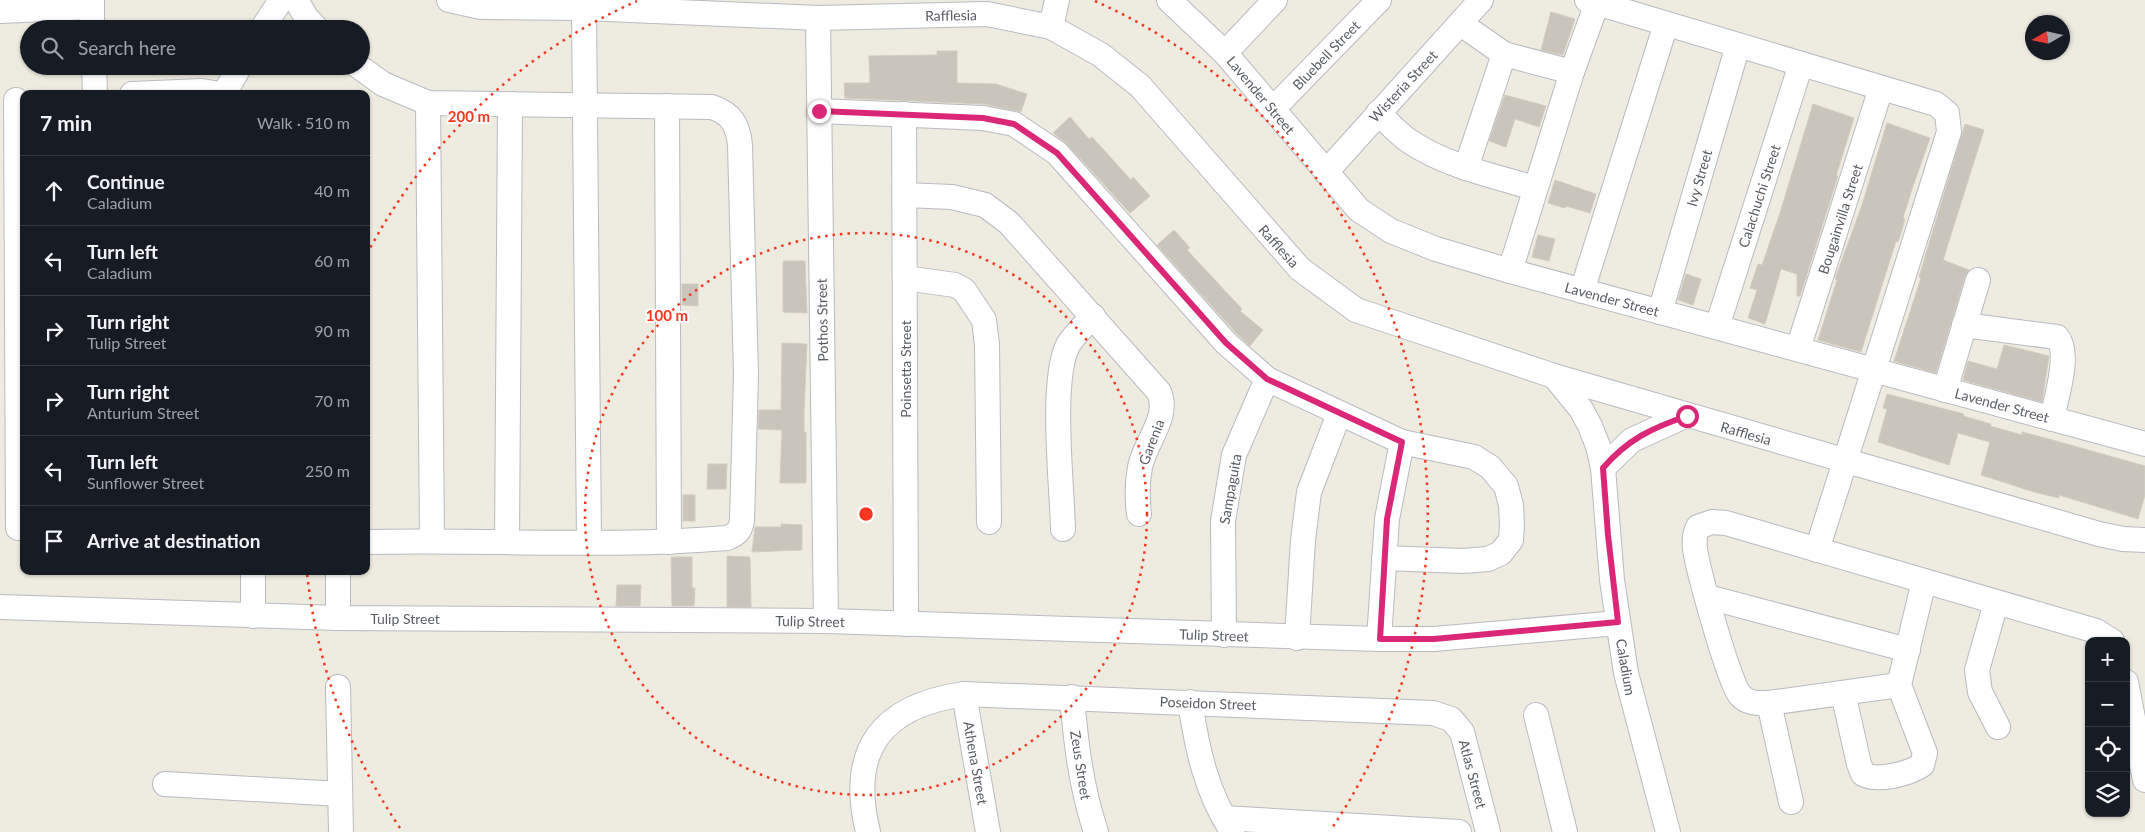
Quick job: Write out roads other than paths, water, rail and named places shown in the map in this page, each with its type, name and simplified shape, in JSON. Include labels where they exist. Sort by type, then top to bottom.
[{"type":"street","points":[[268,20],[282,0]]},
{"type":"street","points":[[296,0],[309,20]]},
{"type":"street","name":"Rafflesia","points":[[449,0],[481,7],[523,4],[818,18],[987,14],[1051,27],[1101,55],[1140,86],[1300,270],[1356,310],[1554,376],[1687,416],[2099,534],[2123,539],[2145,540]]},
{"type":"street","points":[[1051,27],[1057,0]]},
{"type":"street","points":[[1226,53],[1275,0]]},
{"type":"street","name":"Bluebell Street","points":[[1273,109],[1379,0]]},
{"type":"street","name":"Wisteria Street","points":[[1326,172],[1481,0]]},
{"type":"street","name":"Lavender Street","points":[[1171,1],[1226,53],[1359,210],[1391,231],[1436,249],[1510,271],[2145,444]]},
{"type":"street","points":[[1510,271],[1592,2],[1943,107],[1950,120],[1949,132],[1817,550]]},
{"type":"street","points":[[14,7],[92,12]]},
{"type":"street","points":[[584,8],[589,543]]},
{"type":"street","name":"Pothos Street","points":[[818,18],[826,621]]},
{"type":"street","points":[[1461,24],[1504,54],[1572,72]]},
{"type":"street","points":[[1582,290],[1666,24]]},
{"type":"street","name":"Ivy Street","points":[[1660,312],[1738,45]]},
{"type":"street","points":[[1466,168],[1504,54]]},
{"type":"street","name":"Calachuchi Street","points":[[1717,327],[1801,64]]},
{"type":"street","points":[[94,75],[95,90]]},
{"type":"street","points":[[226,90],[235,75]]},
{"type":"street","points":[[370,75],[383,84],[428,103],[712,107],[723,111],[732,118],[738,130],[746,376],[740,530],[727,538],[669,542],[589,543],[432,540],[370,542]]},
{"type":"street","name":"Bougainvilla Street","points":[[1798,349],[1881,88]]},
{"type":"street","points":[[13,100],[14,528]]},
{"type":"street","points":[[428,103],[432,540]]},
{"type":"street","points":[[507,542],[510,104]]},
{"type":"street","points":[[667,106],[669,542]]},
{"type":"street","points":[[819,111],[983,118],[1014,124],[1057,153],[1226,343],[1267,379],[1402,442],[1474,457],[1490,467],[1506,486],[1512,504],[1511,540],[1501,553],[1488,559],[1463,561],[1384,558]]},
{"type":"street","points":[[1378,113],[1409,140],[1427,152],[1466,168],[1535,188]]},
{"type":"street","name":"Poinsetta Street","points":[[904,114],[906,624]]},
{"type":"street","points":[[904,195],[952,197],[985,205],[1009,223],[1093,316],[1069,344],[1061,363],[1059,392],[1064,529]]},
{"type":"street","points":[[905,278],[955,285],[964,290],[984,320],[987,345],[989,522]]},
{"type":"street","points":[[1945,390],[1978,280]]},
{"type":"street","name":"Garenia","points":[[1093,316],[1159,392],[1162,400],[1161,414],[1141,465],[1137,492],[1139,514]]},
{"type":"street","points":[[1964,325],[2057,337],[2061,342],[2064,356],[2052,419]]},
{"type":"street","name":"Caladium","points":[[1554,376],[1572,396],[1590,426],[1603,468],[1608,535],[1618,622],[1634,710],[1668,832]]},
{"type":"street","name":"Sampaguita","points":[[1224,635],[1223,521],[1234,455],[1267,379]]},
{"type":"street","points":[[1297,638],[1303,540],[1309,492],[1340,414]]},
{"type":"street","points":[[1603,468],[1617,452],[1632,440],[1664,423],[1687,416]]},
{"type":"street","points":[[1380,639],[1387,519],[1402,442]]},
{"type":"street","points":[[1899,685],[1769,703],[1756,704],[1746,700],[1733,685],[1708,597],[1696,551],[1694,535],[1698,527],[1712,522],[1726,523],[2096,632],[2105,637]]},
{"type":"street","points":[[253,575],[253,616]]},
{"type":"street","points":[[338,575],[338,618]]},
{"type":"street","points":[[1843,692],[1860,770],[1863,774],[1874,777],[1914,770],[1922,765],[1925,760],[1922,744],[1899,685],[1924,581]]},
{"type":"street","points":[[1708,597],[1908,650]]},
{"type":"street","points":[[1996,602],[1977,670],[1980,692],[1998,727]]},
{"type":"street","name":"Tulip Street","points":[[0,607],[338,618],[826,621],[1297,638],[1380,639],[1434,639],[1618,622]]},
{"type":"street","points":[[338,687],[340,832]]},
{"type":"street","name":"Poseidon Street","points":[[868,832],[861,799],[861,778],[866,756],[874,742],[888,724],[906,711],[924,702],[964,694],[1423,712],[1451,720]]},
{"type":"street","name":"Athena Street","points":[[964,694],[988,832]]},
{"type":"street","name":"Zeus Street","points":[[1072,698],[1077,758],[1084,797],[1096,832]]},
{"type":"street","points":[[1190,702],[1204,772],[1229,825],[1459,832]]},
{"type":"street","points":[[1769,703],[1790,802]]},
{"type":"street","points":[[2130,703],[2145,780]]},
{"type":"street","points":[[1536,715],[1566,832]]},
{"type":"street","name":"Atlas Street","points":[[1451,720],[1462,732],[1466,744],[1488,832]]},
{"type":"street","points":[[165,784],[340,794]]}]
